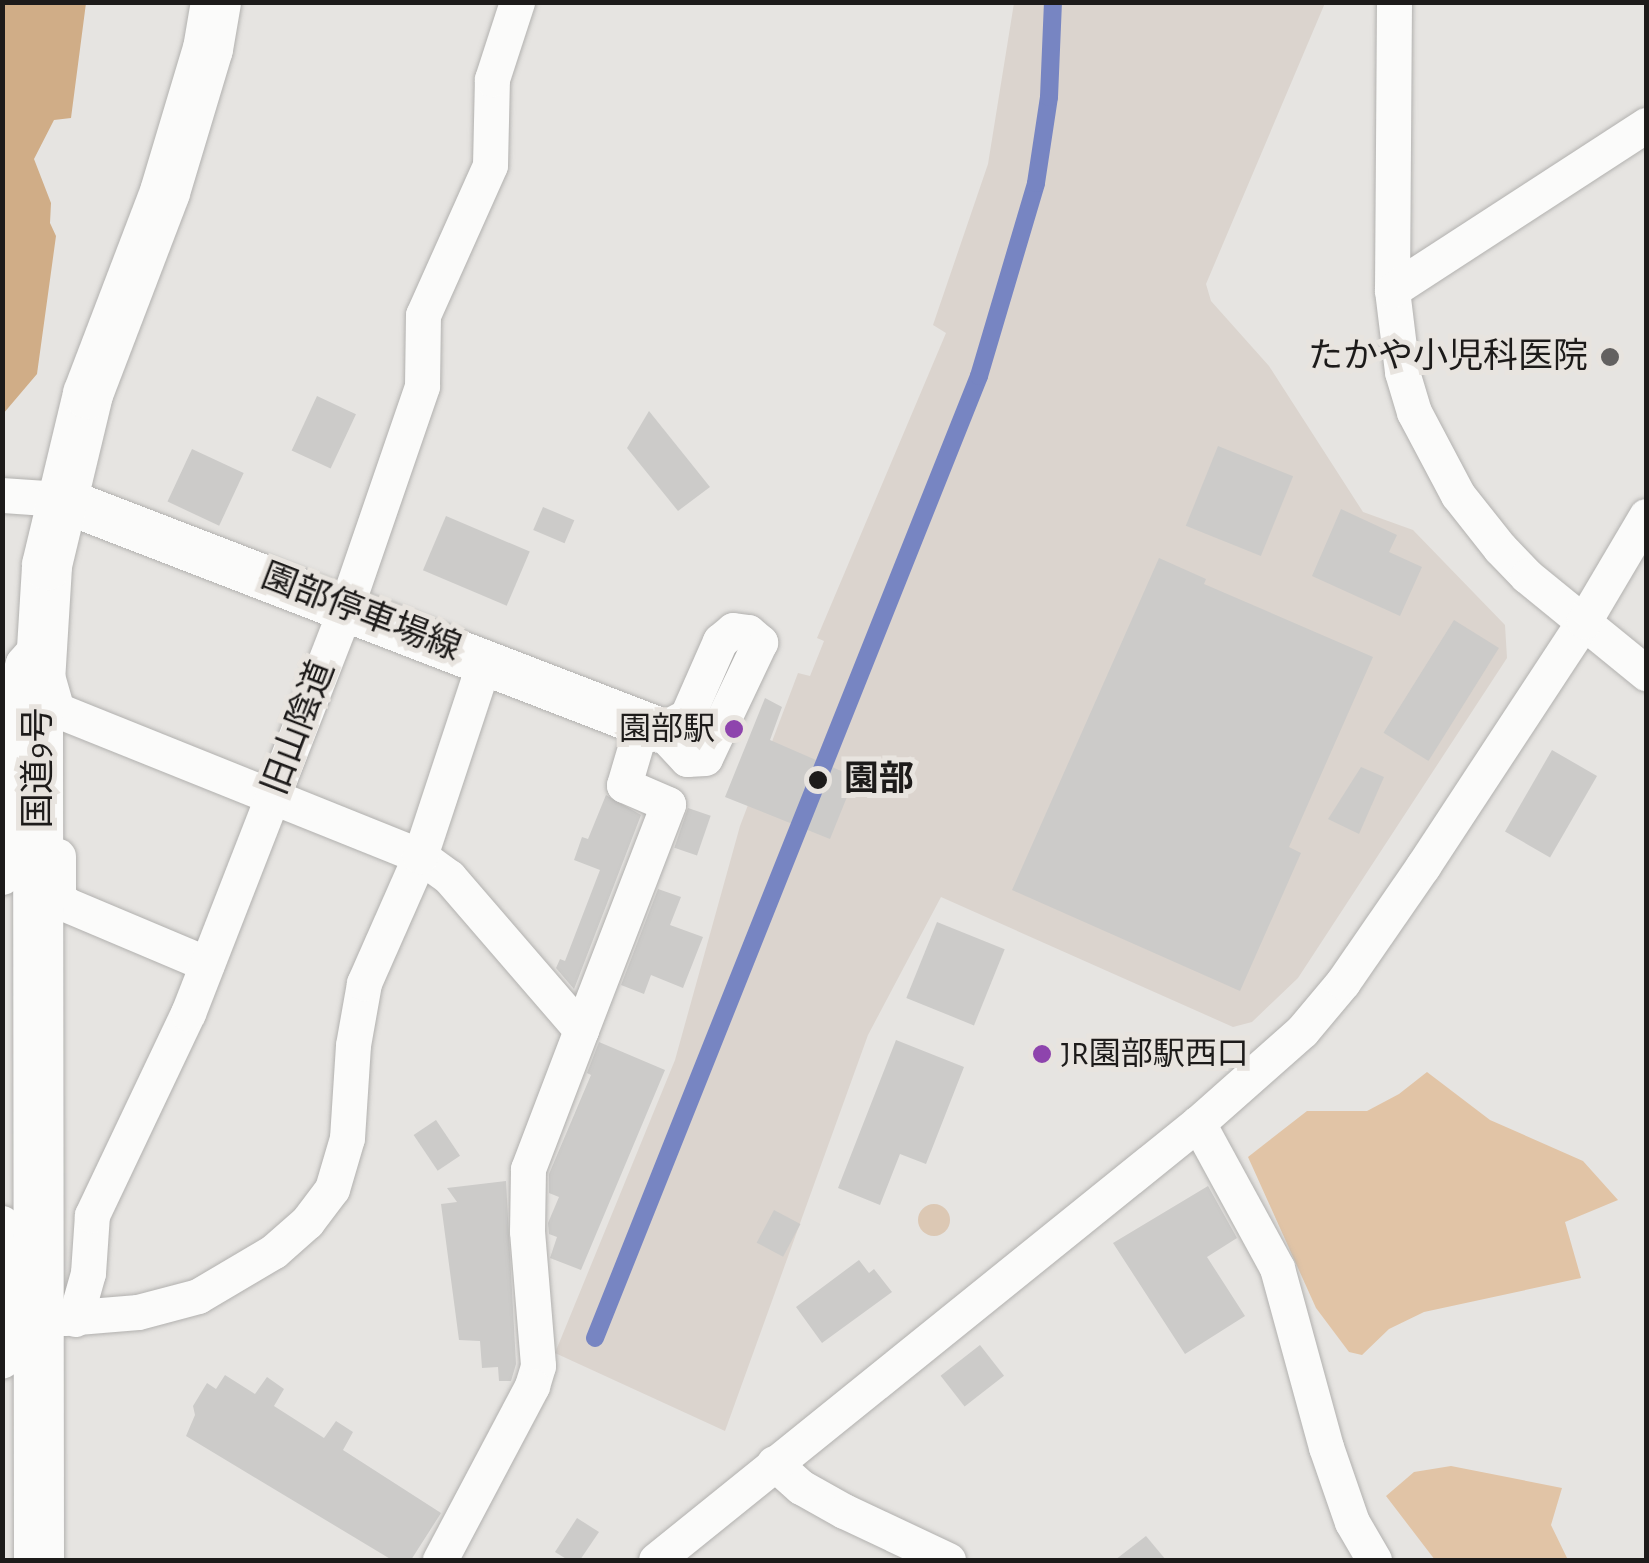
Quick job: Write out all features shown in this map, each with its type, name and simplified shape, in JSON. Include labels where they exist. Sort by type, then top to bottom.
[{"type":"highway","name":"国道9号","points":[[39,1560],[40,644],[47,565],[31,497],[110,327],[165,192],[190,113],[216,2]]},
{"type":"main road","name":"園部停車場線","points":[[31,497],[346,607],[651,727]]},
{"type":"street","name":"旧山陰道","points":[[420,856],[364,983],[353,1045],[347,1138],[332,1189],[307,1222],[274,1251],[198,1296],[138,1312],[70,1319],[88,1273],[92,1216],[207,964],[346,607],[422,386],[423,315],[490,165],[492,80],[517,2]]},
{"type":"street","points":[[1394,2],[1392,290],[1402,372],[1434,457],[1500,548],[1646,673]]},
{"type":"street","points":[[1392,290],[1646,125]]},
{"type":"street","points":[[656,1560],[1198,1123],[1302,1031],[1342,982],[1584,621],[1646,516]]},
{"type":"street","points":[[40,644],[58,710],[58,895],[65,904],[207,964]]},
{"type":"street","points":[[2,877],[14,692],[23,663],[40,644]]},
{"type":"street","points":[[420,856],[484,660]]},
{"type":"street","points":[[58,710],[273,793],[420,856],[449,877],[582,1030]]},
{"type":"street","points":[[440,1560],[532,1386],[538,1366],[526,1231],[528,1169],[668,804],[624,785],[651,727]]},
{"type":"street","points":[[1198,1123],[1276,1268],[1326,1447],[1352,1522],[1374,1560]]},
{"type":"street","points":[[2,1223],[14,1320],[2,1361]]},
{"type":"street","points":[[774,1463],[801,1486],[844,1511],[948,1560]]},
{"type":"shaded area","points":[[3,2],[86,3],[71,118],[54,120],[34,159],[51,203],[50,223],[56,236],[37,374],[3,414]]},
{"type":"shaded area","points":[[1014,3],[1325,3],[1206,284],[1211,301],[1269,366],[1363,512],[1413,530],[1505,625],[1507,658],[1298,978],[1252,1022],[1233,1027],[941,897],[868,1035],[725,1431],[555,1353],[675,1060],[740,826],[798,673],[810,676],[824,641],[817,638],[946,333],[933,325],[988,164]]},
{"type":"shaded area","points":[[1427,1072],[1490,1120],[1583,1161],[1618,1200],[1565,1222],[1581,1278],[1424,1312],[1389,1329],[1362,1355],[1349,1352],[1316,1308],[1248,1157],[1307,1111],[1367,1111],[1399,1094]]},
{"type":"shaded area","points":[[934,1204],[945,1209],[950,1220],[945,1231],[934,1236],[923,1231],[918,1220],[923,1209]]},
{"type":"shaded area","points":[[1451,1466],[1562,1488],[1551,1525],[1568,1560],[1435,1560],[1386,1496],[1414,1472]]},
{"type":"building","points":[[317,396],[356,414],[331,469],[292,450]]},
{"type":"building","points":[[649,411],[710,487],[678,511],[627,448]]},
{"type":"building","points":[[1218,446],[1293,476],[1261,556],[1186,526]]},
{"type":"building","points":[[192,449],[244,473],[219,526],[167,502]]},
{"type":"building","points":[[543,507],[574,520],[565,543],[533,530]]},
{"type":"building","points":[[1341,509],[1397,535],[1389,552],[1422,567],[1400,616],[1312,576]]},
{"type":"building","points":[[446,516],[530,552],[507,606],[423,570]]},
{"type":"building","points":[[1159,558],[1206,579],[1204,584],[1373,657],[1289,847],[1301,853],[1240,991],[1012,890]]},
{"type":"building","points":[[1454,620],[1499,648],[1428,761],[1384,733]]},
{"type":"building","name":"園部駅","points":[[765,698],[782,707],[770,740],[855,777],[830,839],[725,797]]},
{"type":"building","points":[[1552,750],[1597,776],[1550,857],[1505,831]]},
{"type":"building","points":[[1361,767],[1384,777],[1359,834],[1328,819]]},
{"type":"building","points":[[606,795],[641,815],[574,989],[556,968],[560,959],[565,961],[600,870],[574,860],[582,837],[588,839]]},
{"type":"building","points":[[688,808],[711,816],[697,856],[674,848]]},
{"type":"building","points":[[658,889],[681,897],[670,925],[703,937],[683,988],[651,975],[644,994],[621,985]]},
{"type":"building","points":[[937,922],[1005,949],[974,1025],[906,998]]},
{"type":"building","points":[[896,1040],[964,1067],[926,1164],[900,1154],[880,1205],[838,1188]]},
{"type":"building","points":[[599,1042],[665,1070],[581,1270],[550,1258],[557,1237],[549,1234],[548,1223],[559,1197],[549,1193],[549,1174],[591,1075],[587,1073]]},
{"type":"building","points":[[436,1120],[460,1156],[438,1171],[414,1135]]},
{"type":"building","points":[[506,1181],[516,1364],[511,1381],[499,1381],[498,1367],[482,1368],[480,1341],[459,1340],[441,1204],[457,1202],[447,1188]]},
{"type":"building","points":[[1208,1186],[1237,1238],[1207,1257],[1245,1316],[1185,1354],[1113,1243]]},
{"type":"building","points":[[774,1210],[800,1224],[783,1257],[757,1243]]},
{"type":"building","points":[[859,1260],[869,1273],[874,1269],[892,1292],[822,1343],[796,1307]]},
{"type":"building","points":[[980,1345],[1004,1376],[965,1407],[941,1376]]},
{"type":"building","points":[[225,1375],[255,1394],[267,1377],[284,1389],[274,1406],[324,1438],[336,1421],[353,1432],[343,1450],[441,1513],[411,1560],[392,1560],[186,1436],[195,1415],[193,1406],[207,1383],[216,1389]]},
{"type":"building","points":[[577,1518],[599,1532],[580,1560],[568,1560],[555,1552]]},
{"type":"building","points":[[1146,1536],[1166,1560],[1115,1560]]},
{"type":"transit line","points":[[595,1338],[979,376],[1036,183],[1049,97],[1053,2]]},
{"type":"place","name":"たかや小児科医院","points":[[1610,357]]},
{"type":"place","name":"園部駅","points":[[734,729]]},
{"type":"place","name":"園部","points":[[818,780]]},
{"type":"place","name":"JR園部駅西口","points":[[1042,1054]]}]
